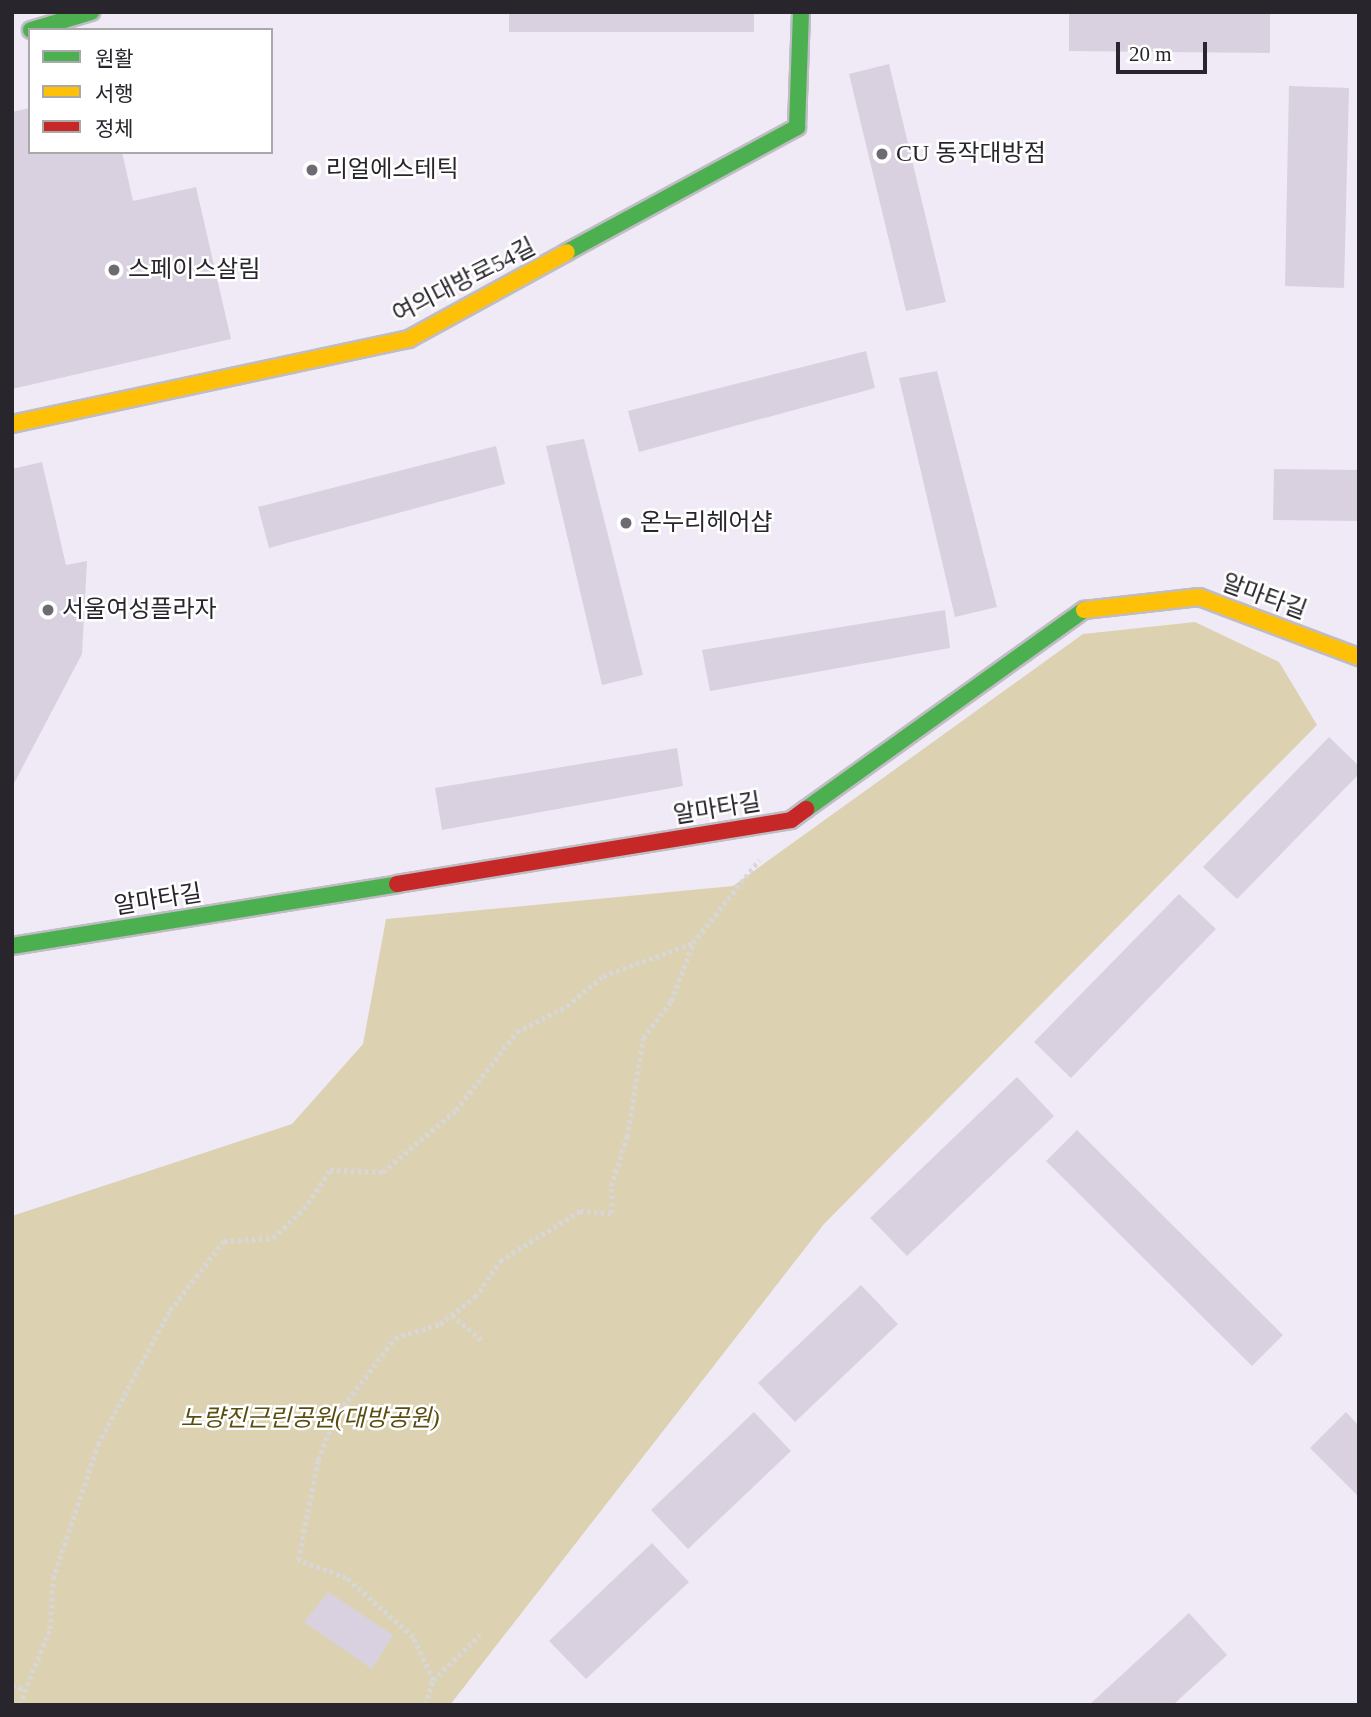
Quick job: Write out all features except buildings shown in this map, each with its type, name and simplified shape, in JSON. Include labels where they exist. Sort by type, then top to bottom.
[{"type":"street","points":[[37,28],[91,12]]},
{"type":"street","name":"여의대방로54길","points":[[12,424],[409,339],[797,127],[801,12]]},
{"type":"street","name":"알마타길","points":[[12,946],[791,820],[1079,611],[1199,597],[1359,657]]},
{"type":"path","points":[[433,1680],[413,1637],[346,1578],[298,1560],[318,1460],[335,1417],[395,1338],[452,1315],[475,1297],[500,1261],[540,1233],[580,1211],[612,1213],[611,1186],[627,1137],[643,1038],[671,1001],[693,943],[767,851]]},
{"type":"path","points":[[19,1705],[50,1629],[53,1579],[98,1444],[170,1310],[224,1241],[273,1237],[304,1209],[330,1170],[383,1172],[456,1110],[517,1032],[567,1006],[603,976],[693,943]]},
{"type":"path","points":[[452,1315],[484,1342]]},
{"type":"path","points":[[425,1705],[433,1680],[480,1635]]},
{"type":"path","points":[[12,1686],[24,1689]]},
{"type":"green space","name":"노량진근린공원(대방공원)","points":[[1195,622],[1279,662],[1317,725],[824,1224],[450,1705],[12,1705],[12,1216],[292,1124],[363,1044],[386,919],[733,886],[1083,634]]},
{"type":"traffic: fast","points":[[38,28],[91,12]]},
{"type":"traffic: fast","points":[[567,252],[797,127],[801,12]]},
{"type":"traffic: fast","points":[[806,809],[1084,610]]},
{"type":"traffic: fast","points":[[12,946],[397,884]]},
{"type":"traffic: slow","points":[[12,424],[409,339],[567,252]]},
{"type":"traffic: slow","points":[[1084,610],[1199,597],[1359,657]]},
{"type":"traffic: jam","points":[[397,884],[791,820],[806,809]]},
{"type":"place","name":"CU 동작대방점","points":[[882,154]]},
{"type":"place","name":"리얼에스테틱","points":[[312,170]]},
{"type":"place","name":"스페이스살림","points":[[114,270]]},
{"type":"place","name":"온누리헤어샵","points":[[626,523]]},
{"type":"place","name":"서울여성플라자","points":[[48,610]]}]
